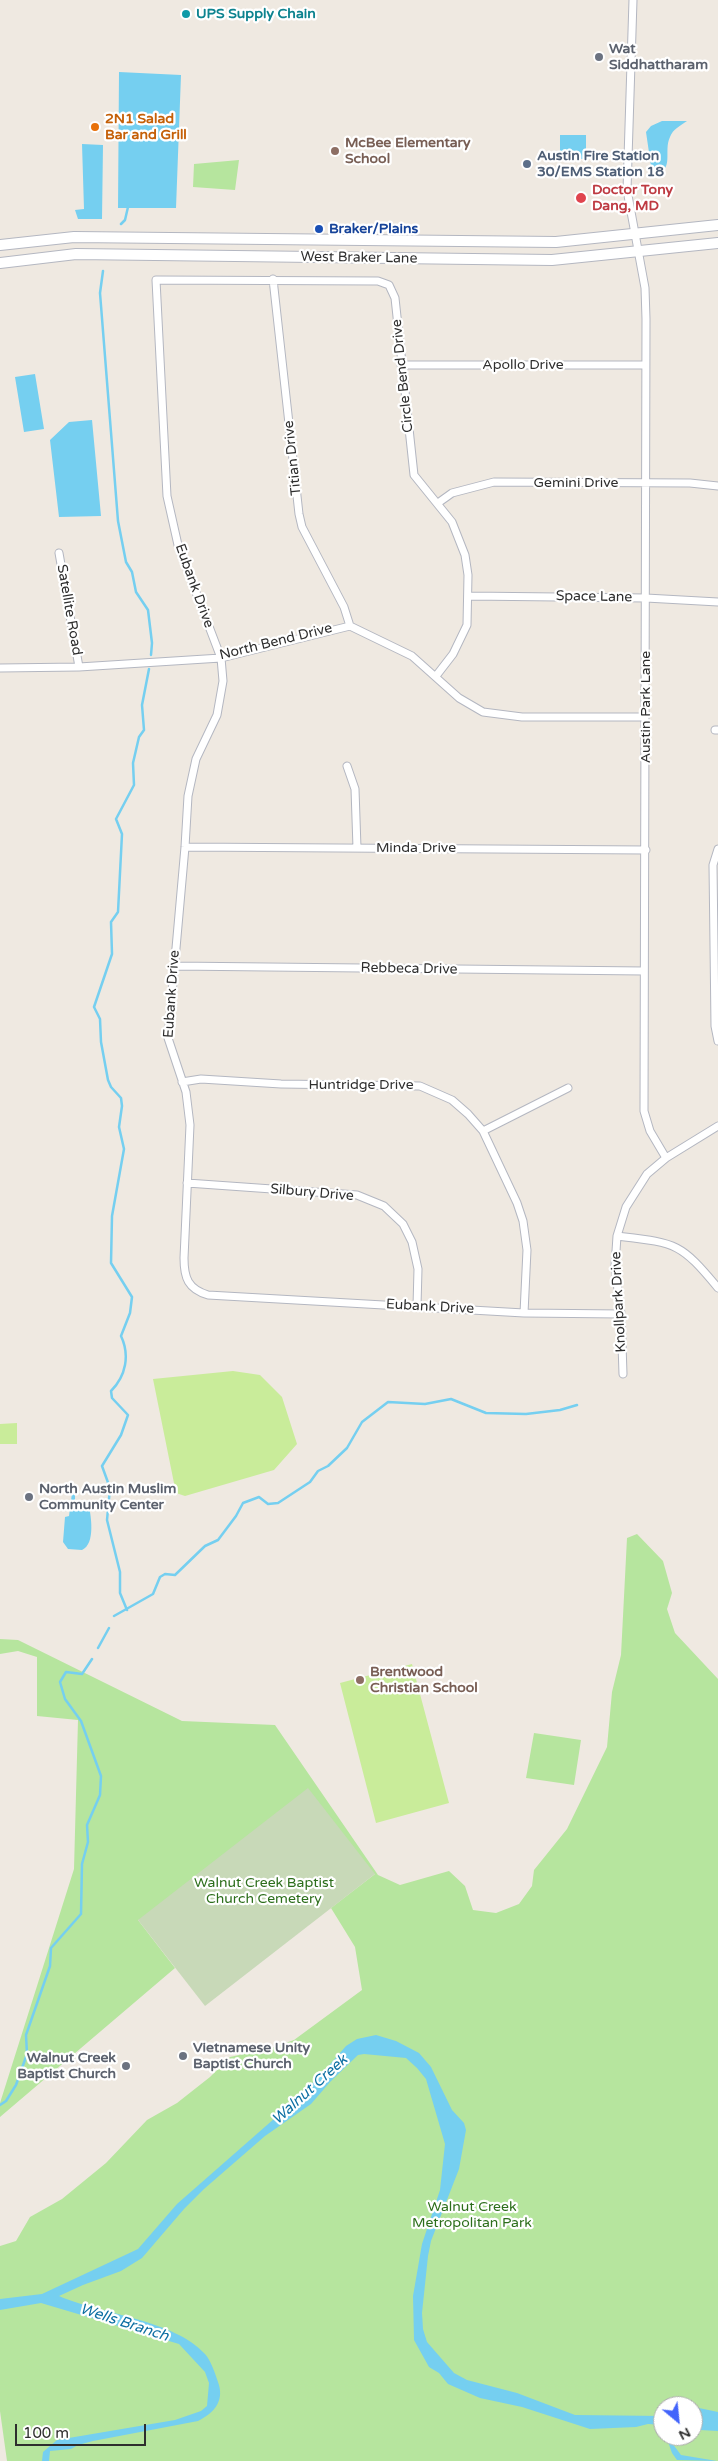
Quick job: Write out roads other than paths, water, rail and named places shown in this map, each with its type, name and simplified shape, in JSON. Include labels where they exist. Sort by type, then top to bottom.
[{"type":"main road","name":"West Braker Lane","points":[[0,245],[74,237],[556,242],[718,225]]},
{"type":"main road","points":[[503,242],[503,260]]},
{"type":"main road","name":"West Braker Lane","points":[[0,263],[76,254],[503,260],[570,259],[718,243]]},
{"type":"street","name":"Austin Park Lane","points":[[633,0],[627,190],[645,288],[646,850],[644,1111],[650,1132],[666,1158]]},
{"type":"street","name":"Circle Bend Drive","points":[[156,280],[274,279],[378,281],[389,285],[395,298],[414,475],[452,522],[460,538],[465,555],[469,596],[467,625],[462,640],[436,676]]},
{"type":"street","name":"Titian Drive","points":[[274,279],[299,514],[302,527],[344,607],[350,626]]},
{"type":"street","name":"Eubank Drive","points":[[156,280],[167,496],[178,545],[221,658],[223,681],[220,705],[196,758],[191,776],[168,1038],[188,1105],[190,1125],[184,1270],[188,1282],[195,1290],[208,1295],[524,1313],[621,1314]]},
{"type":"street","name":"Apollo Drive","points":[[401,365],[645,365]]},
{"type":"street","name":"Gemini Drive","points":[[438,503],[452,493],[472,486],[494,482],[644,483],[718,486]]},
{"type":"street","name":"Satellite Road","points":[[59,553],[79,667]]},
{"type":"street","name":"Space Lane","points":[[469,596],[646,598],[718,602]]},
{"type":"street","name":"North Bend Drive","points":[[0,668],[79,667],[221,658],[350,626],[412,656],[459,698],[483,712],[522,717],[645,717]]},
{"type":"street","points":[[347,766],[355,789],[357,848]]},
{"type":"street","name":"Minda Drive","points":[[185,847],[646,850]]},
{"type":"street","points":[[718,850],[713,865],[717,965],[715,1026],[718,1041]]},
{"type":"street","name":"Rebbeca Drive","points":[[174,966],[644,971]]},
{"type":"street","name":"Huntridge Drive","points":[[182,1082],[201,1079],[281,1084],[420,1086],[452,1100],[468,1114],[482,1131],[517,1203],[523,1221],[527,1250],[524,1313]]},
{"type":"street","points":[[482,1131],[568,1088]]},
{"type":"street","name":"Knollpark Drive","points":[[623,1374],[621,1314],[615,1266],[617,1236],[626,1207],[635,1190],[647,1174],[666,1158],[718,1126]]},
{"type":"street","name":"Silbury Drive","points":[[187,1183],[357,1195],[384,1206],[403,1224],[412,1242],[418,1269],[417,1306]]},
{"type":"street","points":[[617,1236],[656,1240],[684,1251],[718,1288]]},
{"type":"water","points":[[119,72],[181,75],[176,208],[118,208]]},
{"type":"water","points":[[662,121],[687,121],[671,134],[668,142],[667,164],[661,172],[655,174],[652,173],[646,132],[651,126]]},
{"type":"water","points":[[560,135],[586,135],[586,159],[560,159]]},
{"type":"water","points":[[82,144],[103,145],[102,219],[78,219],[75,210],[84,209]]},
{"type":"water","points":[[35,374],[44,429],[24,432],[15,377]]},
{"type":"water","points":[[92,420],[101,516],[59,517],[50,440],[69,422]]},
{"type":"water","points":[[72,1493],[75,1494],[75,1500],[88,1502],[89,1507],[91,1535],[86,1547],[82,1550],[68,1549],[63,1542],[65,1517],[69,1516]]},
{"type":"water","points":[[376,2035],[396,2041],[419,2053],[431,2067],[452,2110],[464,2123],[466,2130],[459,2169],[431,2241],[428,2256],[422,2313],[423,2329],[427,2342],[454,2373],[467,2380],[517,2393],[575,2415],[653,2416],[653,2424],[590,2429],[522,2407],[480,2398],[448,2384],[439,2373],[429,2367],[414,2340],[413,2296],[422,2244],[440,2190],[445,2144],[426,2079],[417,2068],[406,2058],[364,2054],[358,2055],[330,2082],[311,2104],[265,2136],[204,2189],[184,2209],[142,2258],[121,2271],[59,2296],[156,2325],[192,2342],[205,2354],[213,2367],[220,2389],[217,2406],[198,2421],[93,2441],[71,2449],[50,2451],[49,2461],[42,2461],[43,2452],[57,2440],[175,2420],[201,2411],[207,2406],[209,2383],[205,2372],[179,2344],[41,2303],[0,2310],[0,2299],[42,2294],[138,2249],[177,2204],[283,2111],[319,2077],[346,2046],[357,2039]]},
{"type":"water","points":[[703,2409],[718,2412],[718,2431],[703,2430]]},
{"type":"water","points":[[670,2446],[674,2446],[681,2455],[717,2461],[677,2460]]},
{"type":"waterway","points":[[121,224],[125,220],[128,207]]},
{"type":"waterway","points":[[103,271],[100,293],[118,521],[126,562],[132,572],[136,592],[148,610],[152,643],[151,655]]},
{"type":"waterway","points":[[127,1610],[120,1593],[120,1572],[107,1520],[110,1488],[102,1466],[121,1435],[128,1415],[112,1398],[111,1391],[120,1379],[125,1365],[125,1350],[121,1336],[130,1313],[132,1297],[111,1263],[112,1216],[124,1149],[119,1127],[122,1106],[121,1098],[111,1087],[108,1080],[101,1042],[100,1019],[94,1007],[112,954],[111,922],[118,912],[122,834],[116,819],[134,785],[133,763],[139,737],[144,730],[142,705],[149,669]]},
{"type":"waterway","points":[[114,1616],[153,1594],[160,1577],[165,1574],[175,1575],[205,1546],[218,1540],[243,1503],[259,1497],[268,1504],[278,1503],[310,1482],[318,1471],[328,1466],[347,1448],[362,1422],[388,1402],[425,1404],[451,1399],[486,1413],[526,1414],[560,1410],[577,1405]]},
{"type":"waterway","points":[[98,1648],[109,1628]]},
{"type":"waterway","points":[[0,2105],[6,2101],[16,2085],[27,2054],[26,2035],[50,1966],[51,1948],[81,1914],[82,1864],[88,1842],[87,1825],[100,1795],[101,1776],[81,1721],[65,1699],[60,1682],[66,1672],[82,1674],[92,1659]]},
{"type":"place","name":"UPS Supply Chain","points":[[186,14]]},
{"type":"place","name":"Wat Siddhattharam","points":[[599,57]]},
{"type":"place","name":"2N1 Salad Bar and Grill","points":[[95,127]]},
{"type":"place","name":"McBee Elementary School","points":[[335,151]]},
{"type":"place","name":"Austin Fire Station 30/EMS Station 18","points":[[527,164]]},
{"type":"place","name":"Doctor Tony Dang, MD","points":[[581,198]]},
{"type":"place","name":"Braker/Plains","points":[[319,229]]},
{"type":"place","name":"North Austin Muslim Community Center","points":[[29,1497]]},
{"type":"place","name":"Brentwood Christian School","points":[[360,1680]]},
{"type":"place","name":"Vietnamese Unity Baptist Church","points":[[183,2056]]},
{"type":"place","name":"Walnut Creek Baptist Church","points":[[126,2066]]},
{"type":"park label","name":"Walnut Creek Baptist Church Cemetery","points":[[264,1892]]},
{"type":"park label","name":"Walnut Creek Metropolitan Park","points":[[472,2216]]},
{"type":"water label","name":"Walnut Creek","points":[[310,2090]]},
{"type":"water label","name":"Wells Branch","points":[[124,2323]]}]
